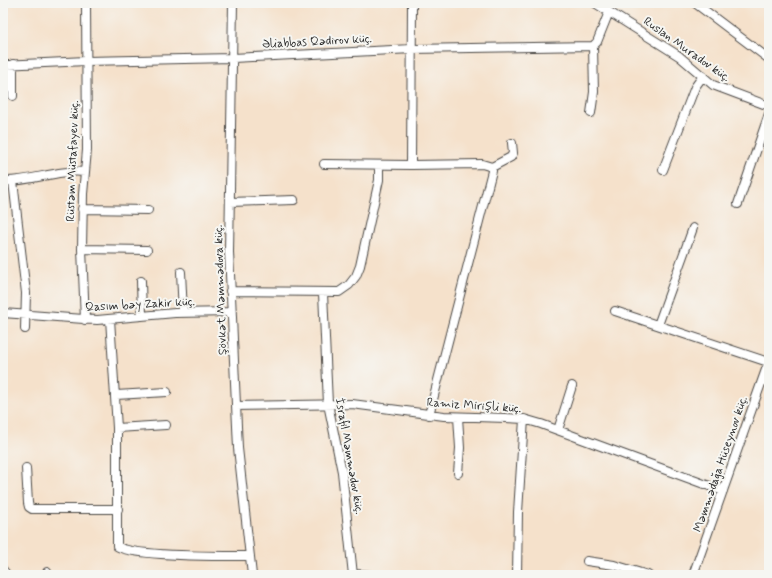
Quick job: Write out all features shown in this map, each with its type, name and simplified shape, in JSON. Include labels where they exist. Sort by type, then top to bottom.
[{"type":"street","name":"Rüstəm Müstafayev küç.","points":[[85,320],[82,209],[87,150],[86,3]]},
{"type":"street","name":"Şövkət Məmmədova küç.","points":[[233,3],[230,291],[240,472],[252,575]]},
{"type":"street","points":[[411,165],[412,3]]},
{"type":"street","name":"Ruslan Muradov küç.","points":[[595,3],[679,56],[723,90],[769,106]]},
{"type":"street","points":[[695,3],[769,59]]},
{"type":"street","points":[[591,113],[594,92],[595,54],[593,46],[597,42],[609,12]]},
{"type":"street","name":"Əliabbas Qədirov küç.","points":[[3,65],[86,61],[233,58],[412,49],[593,46]]},
{"type":"street","points":[[13,64],[13,96]]},
{"type":"street","points":[[663,170],[695,87],[703,76]]},
{"type":"street","points":[[738,204],[769,114]]},
{"type":"street","points":[[492,168],[511,157],[513,152],[512,143]]},
{"type":"street","points":[[324,164],[482,164],[492,168]]},
{"type":"street","points":[[230,291],[323,293],[339,292],[349,285],[356,276],[379,180],[380,165]]},
{"type":"street","points":[[429,415],[492,177],[492,168]]},
{"type":"street","points":[[3,181],[13,181],[61,172],[85,172]]},
{"type":"street","points":[[13,181],[26,293],[25,329]]},
{"type":"street","points":[[230,202],[294,200]]},
{"type":"street","points":[[82,209],[148,210]]},
{"type":"street","points":[[658,325],[693,228]]},
{"type":"street","points":[[82,249],[147,250]]},
{"type":"street","points":[[181,272],[183,313]]},
{"type":"street","points":[[141,282],[142,316]]},
{"type":"street","name":"İsrafil Məmmədov küç.","points":[[323,293],[328,404],[342,472],[353,575]]},
{"type":"street","points":[[615,311],[769,362]]},
{"type":"street","name":"Qasım bəy Zakir küç.","points":[[3,313],[26,313],[85,320],[110,320],[183,313],[231,312]]},
{"type":"street","points":[[110,320],[116,395],[118,509],[117,546],[122,550],[188,555],[250,556]]},
{"type":"street","name":"Məmmədağa Hüseynov küç.","points":[[693,575],[769,362]]},
{"type":"street","points":[[558,430],[572,386]]},
{"type":"street","points":[[116,395],[167,392]]},
{"type":"street","name":"Ramiz Mirişli küç.","points":[[236,406],[352,404],[429,415],[524,419],[558,430],[723,491]]},
{"type":"street","points":[[458,417],[460,448],[458,473]]},
{"type":"street","points":[[517,575],[518,512],[524,419]]},
{"type":"street","points":[[117,428],[166,425]]},
{"type":"street","points":[[26,468],[29,507],[118,509]]},
{"type":"street","points":[[587,561],[648,575]]},
{"type":"street","points":[[3,570],[7,575]]},
{"type":"street","points":[[353,575],[371,575]]}]
